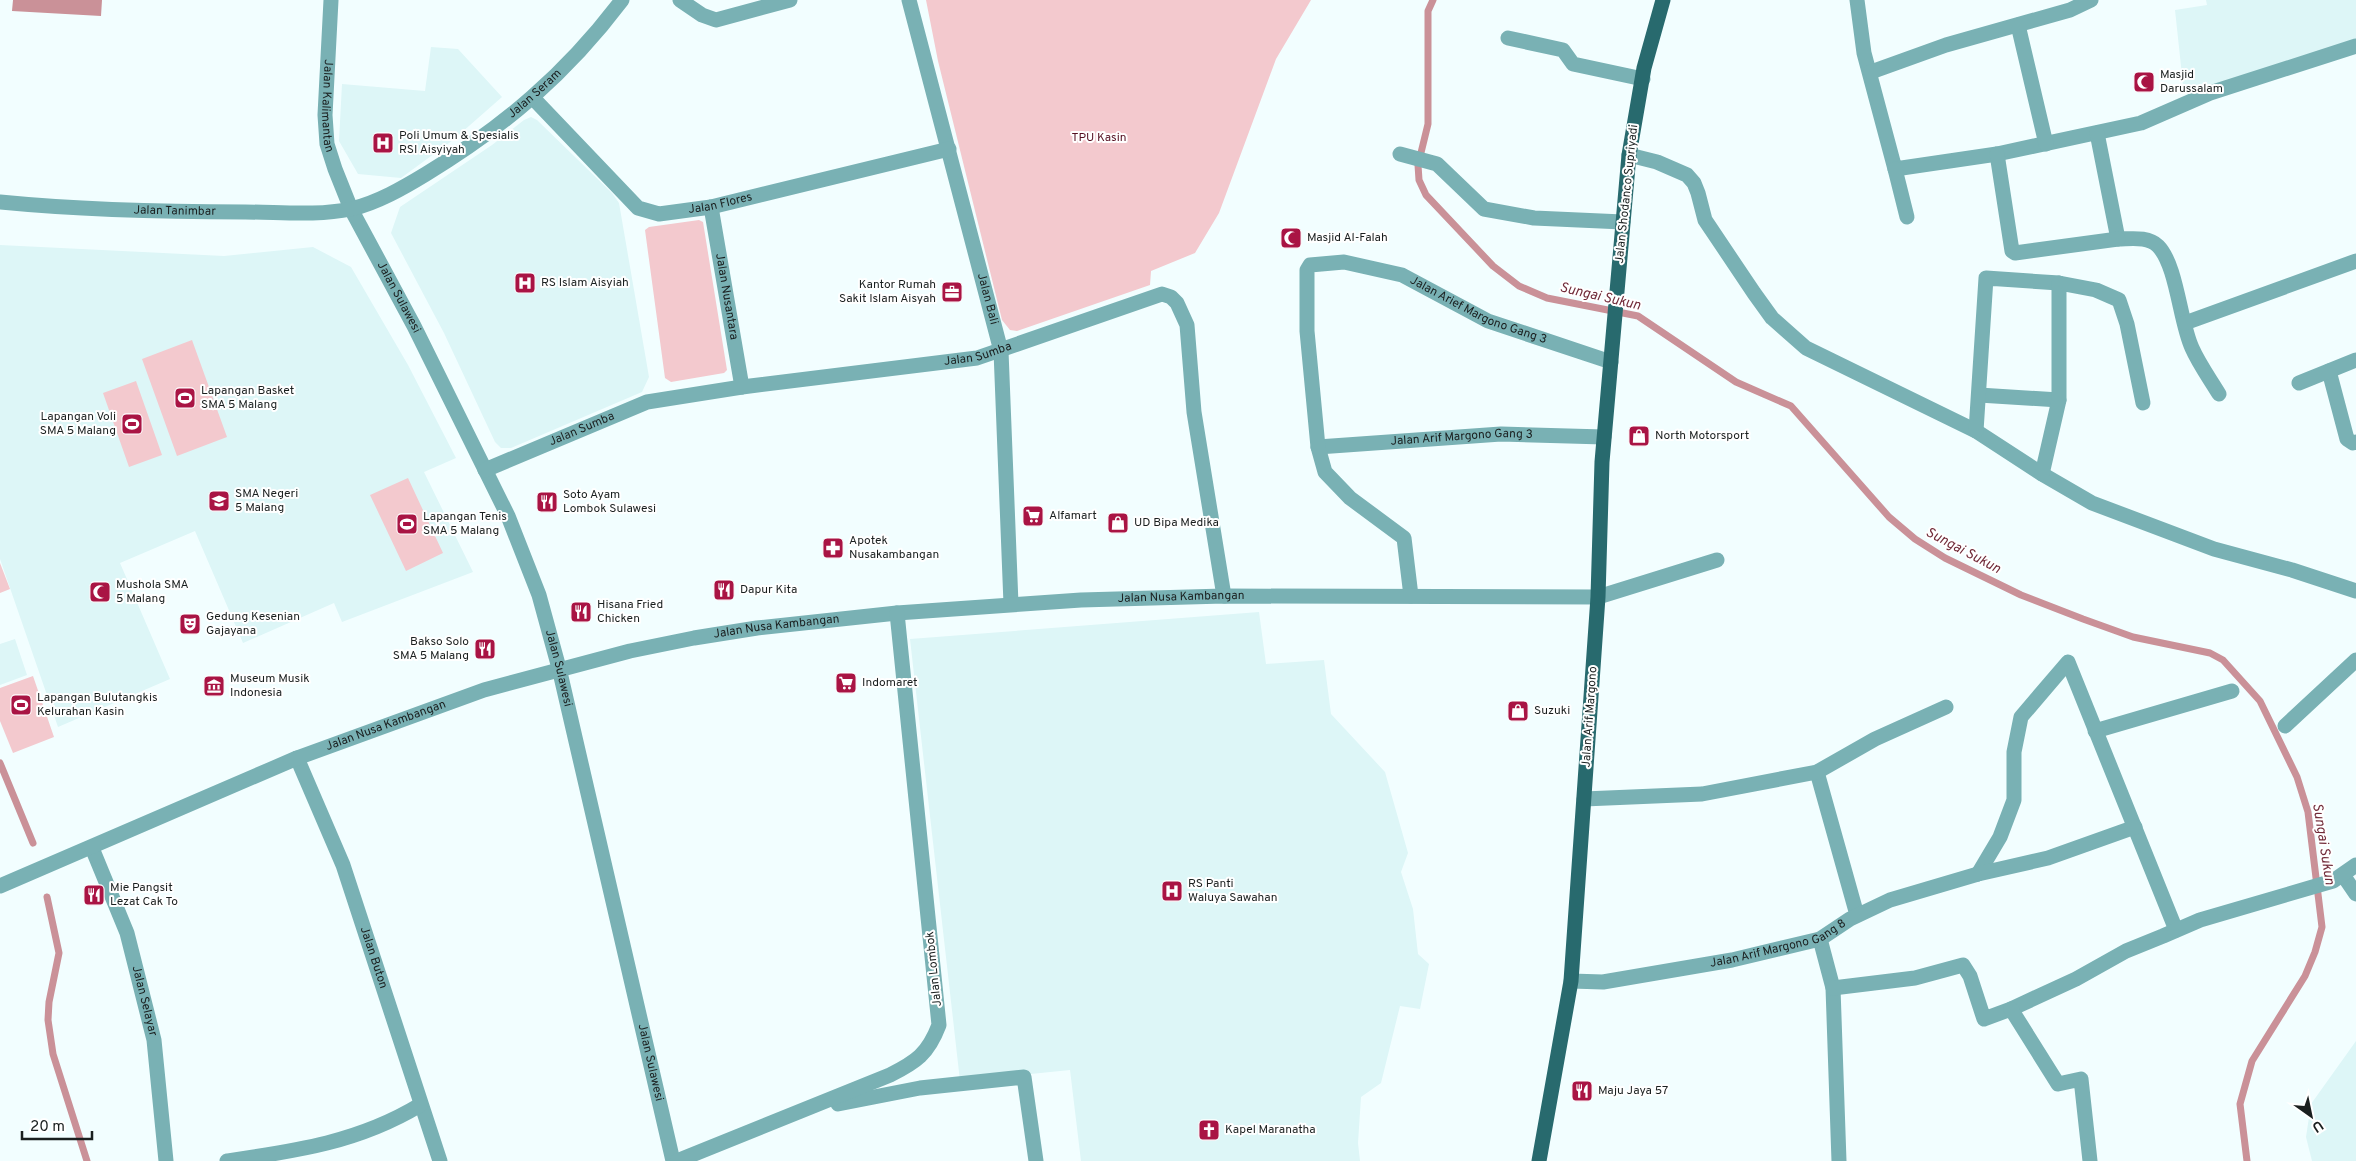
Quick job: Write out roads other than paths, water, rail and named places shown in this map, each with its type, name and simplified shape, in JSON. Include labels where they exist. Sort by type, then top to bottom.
[{"type":"main road","name":"Jalan Shodanco Supriyadi","points":[[1619,270],[1630,155],[1643,79],[1663,0]]},
{"type":"main road","name":"Jalan Arif Margono","points":[[1539,1161],[1571,981],[1598,597],[1604,437],[1619,270]]},
{"type":"street","name":"Jalan Kalimantan","points":[[330,0],[327,144],[350,209]]},
{"type":"street","name":"Jalan Seram","points":[[350,209],[374,202],[448,161],[500,125],[533,98],[578,55],[622,0]]},
{"type":"street","points":[[680,0],[702,15],[716,20],[790,0]]},
{"type":"street","name":"Jalan Bali","points":[[909,0],[1001,351],[1011,604]]},
{"type":"street","points":[[1857,0],[1864,53],[1871,72],[1907,216]]},
{"type":"street","points":[[1871,72],[1946,45],[2070,10],[2092,0]]},
{"type":"street","points":[[2018,25],[2046,144]]},
{"type":"street","points":[[1508,38],[1563,50],[1573,64],[1643,79]]},
{"type":"street","points":[[1895,170],[1997,154],[2141,123],[2210,93],[2356,46]]},
{"type":"street","name":"Jalan Flores","points":[[533,98],[638,208],[658,214],[711,207],[949,149]]},
{"type":"street","points":[[2097,133],[2118,239]]},
{"type":"street","points":[[1400,154],[1437,164],[1484,209],[1534,218],[1623,222]]},
{"type":"street","points":[[1997,154],[2012,251],[2118,239],[2151,241],[2159,247],[2171,272],[2191,347],[2219,394]]},
{"type":"street","points":[[1630,155],[1657,162],[1687,175],[1694,183],[1705,220],[1767,312],[1789,334],[1822,357],[1871,378],[1976,431],[2042,474],[2092,503],[2214,549],[2356,590]]},
{"type":"street","name":"Jalan Tanimbar","points":[[0,202],[177,212],[314,212],[350,209]]},
{"type":"street","name":"Jalan Nusantara","points":[[711,207],[742,387]]},
{"type":"street","name":"Jalan Sulawesi","points":[[350,209],[414,326],[508,516],[540,595],[559,668],[673,1161]]},
{"type":"street","points":[[2185,323],[2356,261]]},
{"type":"street","name":"Jalan Arief Margono Gang 3","points":[[1411,596],[1404,538],[1350,498],[1325,472],[1318,447],[1307,331],[1307,270],[1310,265],[1315,263],[1344,262],[1402,275],[1488,321],[1611,362]]},
{"type":"street","points":[[1976,431],[1986,278],[2059,283],[2096,290],[2119,300],[2127,324],[2142,402]]},
{"type":"street","points":[[2042,474],[2059,400],[2059,283]]},
{"type":"street","name":"Jalan Sumba","points":[[485,470],[637,405],[660,399],[977,358],[1157,295],[1167,295],[1174,299],[1187,325],[1194,412],[1224,596]]},
{"type":"street","points":[[2299,383],[2356,360]]},
{"type":"street","points":[[2329,371],[2347,439],[2353,443],[2356,442]]},
{"type":"street","points":[[1979,395],[2059,400]]},
{"type":"street","name":"Jalan Arif Margono Gang 3","points":[[1318,447],[1501,434],[1604,437]]},
{"type":"street","name":"Jalan Nusa Kambangan","points":[[0,886],[92,848],[201,798],[297,758],[484,690],[559,668],[630,651],[757,628],[897,612],[1011,604],[1224,596],[1598,597],[1717,560]]},
{"type":"street","name":"Jalan Lombok","points":[[677,1161],[890,1075],[915,1062],[932,1043],[939,1025],[897,612]]},
{"type":"street","points":[[2285,726],[2356,660]]},
{"type":"street","points":[[1978,874],[2000,837],[2014,800],[2014,752],[2021,717],[2068,662],[2176,930]]},
{"type":"street","points":[[2095,732],[2232,691]]},
{"type":"street","points":[[1584,799],[1702,794],[1817,772],[1875,739],[1946,707]]},
{"type":"street","name":"Jalan Buton","points":[[297,758],[343,864],[420,1105],[440,1161]]},
{"type":"street","points":[[1817,772],[1857,916]]},
{"type":"street","name":"Jalan Arif Margono Gang 8","points":[[1571,981],[1612,981],[1732,960],[1820,939],[1857,916],[1890,900],[1978,874],[2048,858],[2135,827]]},
{"type":"street","name":"Jalan Selayar","points":[[92,848],[127,934],[154,1040],[166,1161]]},
{"type":"street","points":[[1833,988],[1915,978],[1963,965],[1970,976],[1984,1019],[2011,1009],[2076,979],[2126,952],[2200,920],[2338,878],[2356,865]]},
{"type":"street","points":[[2338,878],[2356,894]]},
{"type":"street","points":[[1820,939],[1833,988],[1839,1161]]},
{"type":"street","points":[[2011,1009],[2058,1084],[2081,1079],[2090,1161]]},
{"type":"street","points":[[915,1062],[920,1088]]},
{"type":"street","points":[[805,1110],[920,1088],[1024,1077],[1036,1161]]},
{"type":"street","points":[[227,1161],[307,1149],[361,1134],[395,1120],[420,1105]]},
{"type":"waterway","name":"Sungai Sukun","points":[[1433,0],[1428,11],[1428,124],[1418,165],[1419,180],[1426,195],[1493,266],[1519,286],[1547,298],[1638,316],[1736,382],[1791,406],[1889,517],[1915,539],[1945,558],[2021,595],[2133,637],[2210,653],[2223,660],[2260,701],[2297,777],[2308,812],[2322,927],[2315,952],[2305,976],[2252,1061],[2240,1104],[2247,1161]]},
{"type":"waterway","points":[[0,763],[33,843]]},
{"type":"waterway","points":[[47,897],[59,953],[49,1002],[48,1020],[53,1054],[87,1161]]},
{"type":"place","name":"Masjid Darussalam","points":[[2144,82]]},
{"type":"place","name":"Poli Umum & Spesialis RSI Aisyiyah","points":[[383,143]]},
{"type":"place","name":"Masjid Al-Falah","points":[[1291,238]]},
{"type":"place","name":"RS Islam Aisyiah","points":[[525,283]]},
{"type":"place","name":"Kantor Rumah Sakit Islam Aisyah","points":[[952,292]]},
{"type":"place","name":"Lapangan Basket SMA 5 Malang","points":[[185,398]]},
{"type":"place","name":"Lapangan Voli SMA 5 Malang","points":[[132,424]]},
{"type":"place","name":"North Motorsport","points":[[1639,436]]},
{"type":"place","name":"SMA Negeri 5 Malang","points":[[219,501]]},
{"type":"place","name":"Soto Ayam Lombok Sulawesi","points":[[547,502]]},
{"type":"place","name":"Alfamart","points":[[1033,516]]},
{"type":"place","name":"UD Bipa Medika","points":[[1118,523]]},
{"type":"place","name":"Lapangan Tenis SMA 5 Malang","points":[[407,524]]},
{"type":"place","name":"Apotek Nusakambangan","points":[[833,548]]},
{"type":"place","name":"Dapur Kita","points":[[724,590]]},
{"type":"place","name":"Mushola SMA 5 Malang","points":[[100,592]]},
{"type":"place","name":"Hisana Fried Chicken","points":[[581,612]]},
{"type":"place","name":"Gedung Kesenian Gajayana","points":[[190,624]]},
{"type":"place","name":"Bakso Solo SMA 5 Malang","points":[[485,649]]},
{"type":"place","name":"Indomaret","points":[[846,683]]},
{"type":"place","name":"Museum Musik Indonesia","points":[[214,686]]},
{"type":"place","name":"Lapangan Bulutangkis Kelurahan Kasin","points":[[21,705]]},
{"type":"place","name":"Suzuki","points":[[1518,711]]},
{"type":"place","name":"RS Panti Waluya Sawahan","points":[[1172,891]]},
{"type":"place","name":"Mie Pangsit Lezat Cak To","points":[[94,895]]},
{"type":"place","name":"Maju Jaya 57","points":[[1582,1091]]},
{"type":"place","name":"Kapel Maranatha","points":[[1209,1130]]},
{"type":"park label","name":"TPU Kasin","points":[[1099,138]]}]
